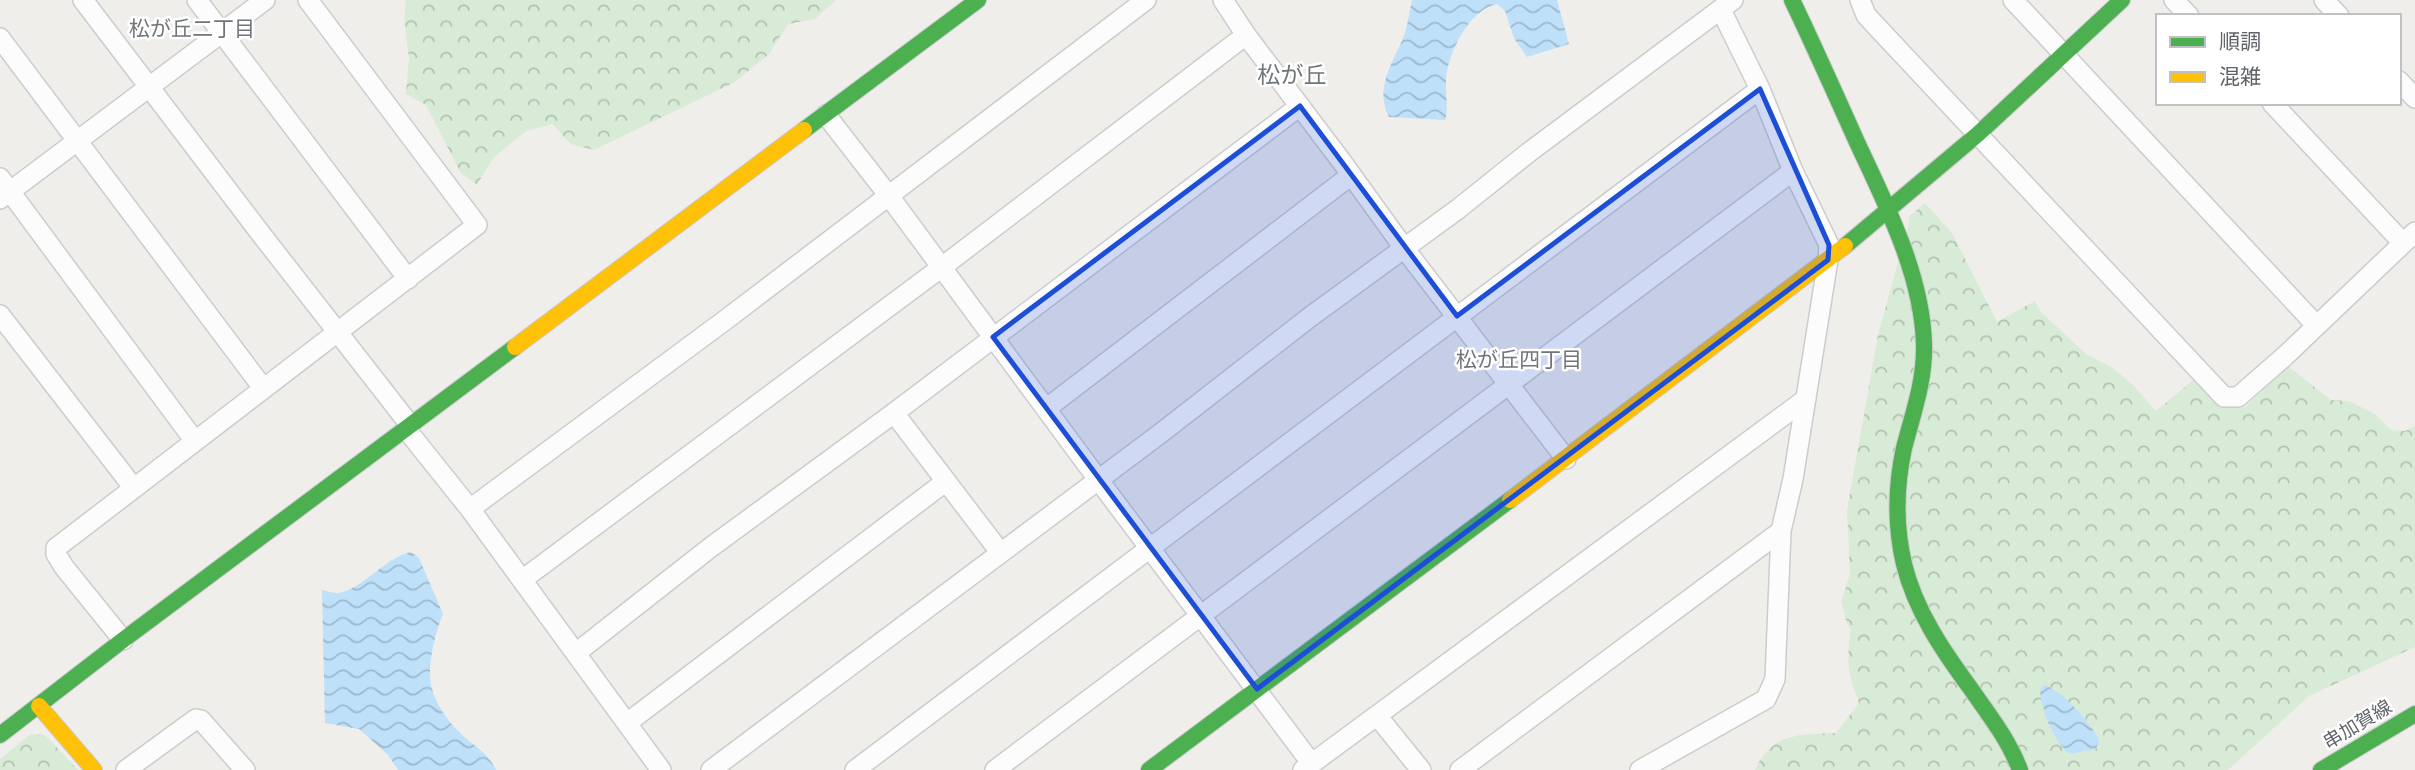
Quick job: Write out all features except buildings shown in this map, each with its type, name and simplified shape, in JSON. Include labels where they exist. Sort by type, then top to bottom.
[{"type":"street","points":[[83,0],[338,333],[661,770]]},
{"type":"street","points":[[197,0],[408,279]]},
{"type":"street","points":[[194,440],[3,190],[79,142],[265,0]]},
{"type":"street","points":[[123,640],[64,567],[56,554],[56,548],[477,225],[308,0]]},
{"type":"street","points":[[470,509],[1146,0]]},
{"type":"street","points":[[1223,0],[1246,36],[1350,176],[1566,458]]},
{"type":"street","points":[[1792,0],[1889,211],[1915,292],[1924,371],[1900,474],[1900,533],[1905,566],[1932,631],[2004,735],[2015,754],[2020,770]]},
{"type":"street","points":[[1860,0],[1866,15],[2224,397],[2238,397],[2285,356],[2409,237],[2274,105]]},
{"type":"street","points":[[2013,0],[2316,325]]},
{"type":"street","points":[[1149,770],[1828,260],[1978,134],[2122,0]]},
{"type":"street","points":[[2174,0],[2187,14]]},
{"type":"street","points":[[2324,0],[2337,14]]},
{"type":"street","points":[[0,735],[123,640],[826,115],[970,3]]},
{"type":"street","points":[[711,770],[1727,5],[1793,171],[1829,245],[1828,260],[1793,479],[1781,531],[1774,679],[1766,699],[1640,770]]},
{"type":"street","points":[[522,580],[1246,36]]},
{"type":"street","points":[[0,38],[263,388]]},
{"type":"street","points":[[2401,83],[2415,98]]},
{"type":"street","points":[[855,770],[1760,89]]},
{"type":"street","points":[[576,653],[722,539],[894,413],[1300,106]]},
{"type":"street","points":[[826,115],[1257,689],[1307,767],[1806,399]]},
{"type":"street","points":[[995,770],[1793,171]]},
{"type":"street","points":[[1047,408],[1350,176]]},
{"type":"street","points":[[0,315],[133,487]]},
{"type":"street","points":[[894,413],[1000,552]]},
{"type":"street","points":[[627,723],[946,482]]},
{"type":"street","points":[[1460,770],[1781,531]]},
{"type":"street","points":[[39,706],[94,770]]},
{"type":"street","name":"串加賀線","points":[[2321,770],[2415,714]]},
{"type":"street","points":[[1378,717],[1421,770]]},
{"type":"street","points":[[126,770],[196,719],[201,720],[245,770]]},
{"type":"highlighted area","points":[[1760,89],[1829,245],[1828,260],[1257,689],[993,337],[1300,106],[1457,316]]},
{"type":"green space","points":[[406,0],[836,0],[815,19],[788,24],[769,54],[735,82],[594,150],[571,144],[552,124],[526,131],[493,158],[477,185],[460,172],[426,105],[406,94],[409,58],[404,19]]},
{"type":"green space","points":[[1925,203],[1952,233],[1997,322],[2035,301],[2040,311],[2086,354],[2113,368],[2134,386],[2156,411],[2197,377],[2224,405],[2245,407],[2288,366],[2331,400],[2349,401],[2375,414],[2391,430],[2405,431],[2415,426],[2415,647],[2309,696],[2228,770],[1755,770],[1769,749],[1778,742],[1799,735],[1836,733],[1859,703],[1849,667],[1851,629],[1841,602],[1850,574],[1847,510],[1878,335],[1909,217]]},
{"type":"green space","points":[[31,734],[45,735],[78,770],[0,770],[0,759]]},
{"type":"water","points":[[1412,0],[1557,0],[1569,44],[1527,57],[1514,38],[1505,11],[1497,4],[1487,8],[1477,15],[1461,35],[1450,60],[1446,82],[1445,120],[1389,117],[1383,98],[1384,88],[1405,33]]},
{"type":"water","points":[[411,552],[419,558],[443,614],[434,641],[431,662],[430,681],[434,695],[450,722],[484,753],[496,770],[398,770],[388,755],[359,729],[325,723],[322,590],[338,593],[347,591],[392,560]]},
{"type":"water","points":[[2044,685],[2059,693],[2084,717],[2099,741],[2096,749],[2070,754],[2058,741],[2043,707],[2040,691]]},
{"type":"traffic: fast","points":[[804,130],[978,0]]},
{"type":"traffic: fast","points":[[1792,0],[1890,214],[1917,291],[1922,317],[1923,371],[1901,462],[1898,491],[1899,535],[1909,581],[1931,630],[1998,728],[2020,770]]},
{"type":"traffic: fast","points":[[1845,246],[1978,134],[2122,0]]},
{"type":"traffic: fast","points":[[0,735],[515,347]]},
{"type":"traffic: fast","points":[[1149,770],[1510,500]]},
{"type":"traffic: fast","points":[[2321,770],[2415,714]]},
{"type":"traffic: slow","points":[[515,347],[804,130]]},
{"type":"traffic: slow","points":[[1510,500],[1845,246]]},
{"type":"traffic: slow","points":[[39,706],[94,770]]},
{"type":"district","name":"松が丘二丁目","points":[[192,28]]},
{"type":"district","name":"松が丘","points":[[1292,74]]},
{"type":"district","name":"松が丘四丁目","points":[[1519,359]]}]
